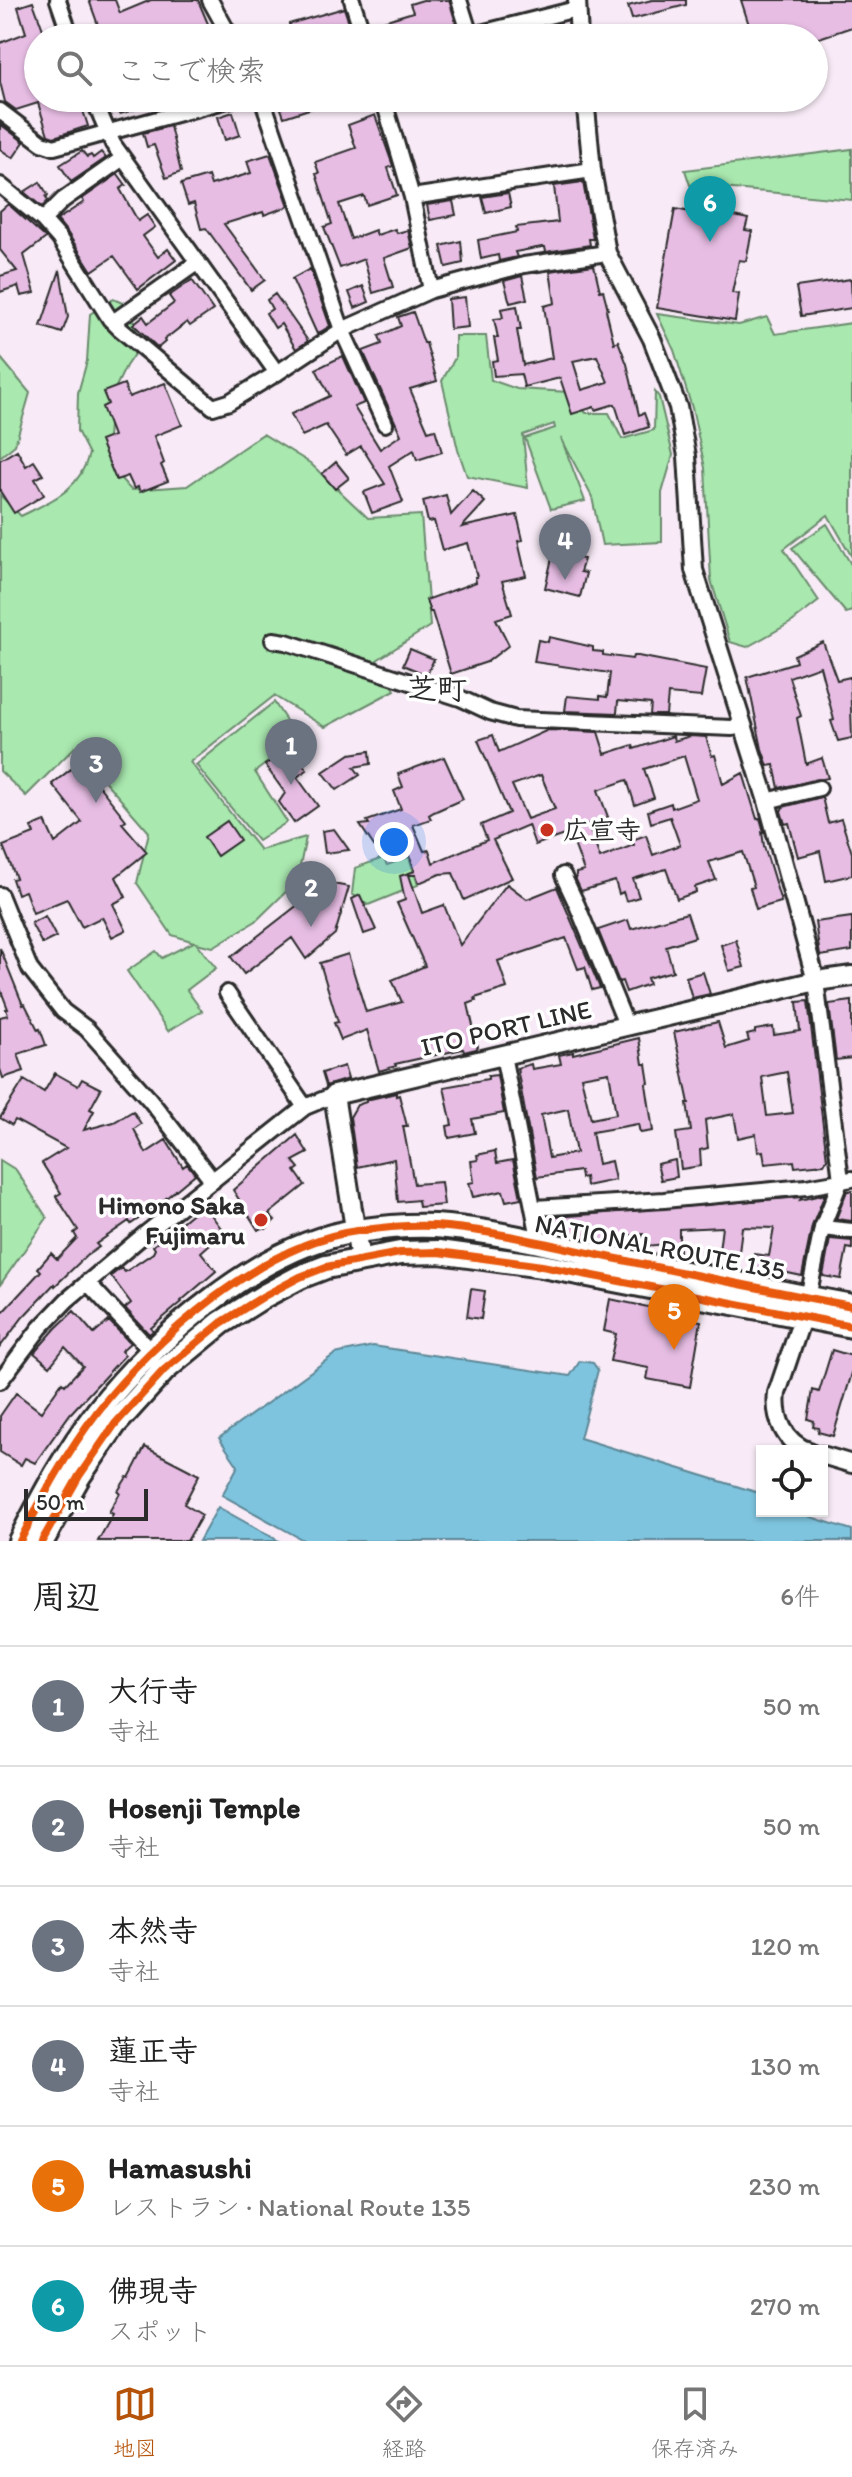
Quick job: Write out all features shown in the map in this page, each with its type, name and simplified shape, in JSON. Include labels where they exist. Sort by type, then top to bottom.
[{"type":"highway","name":"NATIONAL ROUTE 135","points":[[20,1541],[61,1464],[99,1410],[152,1352],[249,1274],[320,1240],[355,1231],[446,1226],[540,1243],[806,1307],[852,1326]]},
{"type":"highway","name":"NATIONAL ROUTE 135","points":[[42,1541],[79,1476],[115,1424],[164,1370],[221,1323],[264,1296],[326,1267],[400,1253],[439,1252],[806,1307],[852,1306]]},
{"type":"main road","name":"ITO PORT LINE","points":[[334,1095],[816,981],[852,976]]},
{"type":"main road","points":[[334,1095],[360,1260]]},
{"type":"street","points":[[58,0],[66,24]]},
{"type":"street","points":[[210,0],[223,24]]},
{"type":"street","points":[[352,0],[360,24]]},
{"type":"street","points":[[459,0],[464,24]]},
{"type":"street","points":[[509,24],[576,4],[578,24]]},
{"type":"street","points":[[0,111],[47,146],[54,147],[182,112]]},
{"type":"street","points":[[99,112],[123,158],[277,373]]},
{"type":"street","points":[[267,112],[342,330],[385,424]]},
{"type":"street","points":[[387,112],[412,197],[431,290]]},
{"type":"street","points":[[586,112],[592,170],[607,253],[652,339],[678,407],[687,456],[694,570],[767,801],[816,981],[847,1180],[822,1228],[806,1307],[775,1403],[785,1434],[797,1445]]},
{"type":"street","points":[[43,220],[63,200],[123,158]]},
{"type":"street","points":[[412,197],[592,170]]},
{"type":"street","points":[[0,185],[43,220],[59,238],[113,322],[213,407],[229,402],[342,330],[431,290],[524,265],[607,253]]},
{"type":"street","points":[[113,322],[198,262]]},
{"type":"street","points":[[273,640],[460,698],[490,712],[516,719],[626,725],[744,726]]},
{"type":"street","points":[[767,801],[819,788]]},
{"type":"street","points":[[563,875],[627,1027]]},
{"type":"street","points":[[0,895],[30,969],[63,1011],[87,1029],[150,1100],[213,1181]]},
{"type":"street","points":[[227,993],[305,1107]]},
{"type":"street","points":[[503,1055],[540,1243]]},
{"type":"street","points":[[0,1381],[40,1328],[87,1282],[305,1107],[334,1095]]},
{"type":"street","points":[[535,1208],[664,1200],[806,1187],[847,1180]]},
{"type":"street","points":[[822,1228],[852,1231]]},
{"type":"street","points":[[87,1282],[152,1352]]},
{"type":"street","points":[[828,1457],[852,1464]]},
{"type":"green space","points":[[852,149],[852,200],[690,185],[685,170]]},
{"type":"green space","points":[[113,299],[132,307],[139,347],[111,397],[108,439],[112,469],[131,490],[187,486],[263,434],[310,463],[368,518],[421,515],[430,626],[377,660],[395,690],[325,727],[274,696],[190,762],[260,850],[306,837],[297,881],[256,921],[213,947],[196,943],[216,968],[187,990],[202,1011],[168,1031],[127,971],[156,951],[162,958],[194,942],[172,935],[137,883],[149,832],[75,747],[26,796],[0,771],[0,495],[21,516],[63,493],[85,467],[89,454],[77,431],[78,393],[87,361],[90,314]]},
{"type":"green space","points":[[657,314],[739,325],[767,317],[775,334],[852,323],[852,557],[828,515],[784,549],[819,601],[792,622],[747,647],[730,642],[711,580],[705,468],[692,408],[674,350]]},
{"type":"green space","points":[[455,336],[486,336],[491,380],[517,389],[569,392],[586,413],[609,413],[622,439],[654,430],[655,392],[659,397],[673,455],[662,493],[662,542],[602,545],[592,497],[561,438],[585,501],[551,509],[525,438],[555,428],[554,424],[523,435],[528,488],[467,476],[442,381],[455,358]]},
{"type":"green space","points":[[0,357],[30,393],[15,445],[0,457]]},
{"type":"green space","points":[[827,524],[852,566],[852,611],[846,613],[792,548]]},
{"type":"green space","points":[[274,702],[298,739],[255,772],[287,822],[258,841],[196,765]]},
{"type":"green space","points":[[409,857],[418,885],[368,905],[352,894],[355,868],[383,858],[387,865]]},
{"type":"green space","points":[[0,1160],[16,1170],[47,1218],[0,1285]]},
{"type":"water","points":[[373,1346],[570,1376],[580,1361],[593,1363],[598,1370],[580,1438],[756,1492],[756,1517],[811,1517],[852,1530],[852,1541],[305,1541],[222,1495],[238,1466],[219,1438],[335,1354]]},
{"type":"water","points":[[218,1507],[279,1541],[199,1541]]},
{"type":"building","points":[[89,0],[115,0],[120,13],[151,0],[198,0],[208,24],[98,24]]},
{"type":"building","points":[[423,0],[449,0],[456,23],[373,24],[413,12],[410,4]]},
{"type":"building","points":[[652,0],[686,0],[686,5],[632,19],[628,6]]},
{"type":"building","points":[[741,0],[852,0],[852,27],[828,35],[828,24],[749,24]]},
{"type":"building","points":[[33,2],[41,24],[24,24],[24,26],[18,7]]},
{"type":"building","points":[[344,8],[349,24],[289,24]]},
{"type":"building","points":[[24,34],[24,107],[16,110],[5,102],[0,82],[0,43]]},
{"type":"building","points":[[41,112],[84,112],[88,126],[54,137],[48,135]]},
{"type":"building","points":[[233,112],[240,135],[225,140],[218,117]]},
{"type":"building","points":[[282,112],[300,112],[284,117]]},
{"type":"building","points":[[375,115],[393,166],[388,168],[397,195],[367,205],[364,196],[339,204],[351,239],[375,230],[377,235],[395,229],[397,233],[408,230],[412,248],[384,258],[393,287],[373,293],[364,259],[340,268],[324,227],[332,224],[315,162],[356,148],[348,125]]},
{"type":"building","points":[[0,124],[24,142],[13,158],[0,149]]},
{"type":"building","points":[[170,126],[181,172],[166,178],[154,145],[147,147],[143,133]]},
{"type":"building","points":[[82,151],[93,158],[101,152],[106,158],[71,182],[60,165]]},
{"type":"building","points":[[270,154],[289,206],[224,224],[265,280],[251,290],[206,228],[201,229],[194,203],[188,205],[181,184],[208,176],[211,185],[251,173],[247,161]]},
{"type":"building","points":[[118,174],[126,185],[120,189],[138,221],[147,215],[155,227],[143,236],[158,257],[168,249],[176,260],[138,289],[114,256],[92,271],[57,220]]},
{"type":"building","points":[[40,182],[48,195],[48,201],[42,207],[24,192]]},
{"type":"building","points":[[583,182],[593,239],[589,239],[590,245],[546,252],[542,247],[515,252],[517,257],[499,261],[498,255],[481,259],[478,240],[517,232],[516,227],[558,222],[554,186]]},
{"type":"building","points":[[508,193],[511,207],[486,213],[482,197]]},
{"type":"building","points":[[453,201],[456,215],[430,220],[427,205]]},
{"type":"building","points":[[8,204],[46,238],[24,255],[35,293],[21,296],[18,286],[0,292],[0,276],[17,271],[0,250],[0,211]]},
{"type":"building","points":[[692,207],[748,219],[745,230],[752,231],[746,261],[739,260],[732,293],[739,294],[735,321],[657,308],[675,209],[691,212]]},
{"type":"building","points":[[461,241],[463,263],[446,267],[441,246]]},
{"type":"building","points":[[594,265],[608,309],[614,343],[618,341],[627,364],[639,415],[644,413],[649,427],[625,435],[615,404],[572,414],[560,378],[524,387],[521,374],[494,376],[492,361],[498,360],[494,338],[498,338],[494,319],[503,318],[501,309],[517,306],[521,330],[517,330],[523,365],[552,358],[544,306],[555,303],[550,271]],"holes":[[[597,356],[608,382],[582,390],[573,361]]]},
{"type":"building","points":[[310,269],[330,326],[317,334],[292,279]]},
{"type":"building","points":[[60,270],[68,317],[62,333],[41,326]]},
{"type":"building","points":[[522,276],[527,299],[510,303],[504,281]]},
{"type":"building","points":[[851,279],[852,308],[801,316],[796,287]]},
{"type":"building","points":[[192,280],[213,310],[190,326],[187,322],[158,348],[133,324],[143,316],[148,323],[174,303],[169,296]]},
{"type":"building","points":[[363,286],[369,302],[355,308],[349,292]]},
{"type":"building","points":[[275,294],[308,341],[296,349],[281,324],[275,328],[266,313],[272,309],[267,300]]},
{"type":"building","points":[[465,297],[468,327],[450,329],[448,299]]},
{"type":"building","points":[[413,312],[437,381],[410,389],[428,431],[435,429],[442,452],[417,460],[414,450],[389,466],[403,502],[372,513],[364,492],[385,484],[361,446],[346,455],[326,425],[302,436],[291,414],[330,396],[316,369],[343,356],[364,403],[354,407],[380,449],[401,435],[363,351],[382,344],[379,336],[401,326],[398,317]]},
{"type":"building","points":[[165,383],[182,425],[154,436],[168,481],[140,492],[138,487],[134,489],[128,476],[116,480],[100,441],[113,436],[102,407],[108,404],[103,392],[124,384],[129,397]]},
{"type":"building","points":[[17,450],[26,466],[34,461],[43,475],[35,479],[44,495],[14,513],[0,491],[0,460]]},
{"type":"building","points":[[336,462],[349,478],[335,489],[322,474]]},
{"type":"building","points":[[473,491],[485,502],[462,527],[517,515],[523,540],[518,541],[526,576],[502,581],[512,614],[496,619],[509,645],[487,662],[451,674],[426,600],[476,582],[477,577],[468,543],[442,550],[434,521],[428,522],[423,501],[446,495],[451,515]]},
{"type":"building","points":[[553,554],[584,559],[580,572],[586,573],[580,597],[545,588]]},
{"type":"building","points":[[549,637],[593,647],[593,651],[603,652],[603,655],[632,659],[638,656],[706,669],[701,697],[668,694],[666,715],[650,715],[651,704],[618,701],[617,713],[565,711],[567,696],[607,697],[610,673],[534,662],[538,640],[548,642]]},
{"type":"building","points":[[823,642],[837,680],[850,677],[852,738],[838,741],[820,666],[789,677],[801,716],[797,718],[806,764],[822,758],[828,778],[779,788],[774,765],[768,766],[762,749],[747,677],[796,662],[794,655]]},
{"type":"building","points":[[410,649],[434,659],[427,675],[403,665]]},
{"type":"building","points":[[548,730],[598,732],[605,754],[633,745],[634,749],[673,736],[674,741],[690,736],[706,737],[723,784],[743,773],[757,819],[760,818],[764,846],[781,902],[756,909],[750,888],[754,887],[743,852],[709,862],[716,880],[695,887],[696,892],[677,899],[666,869],[633,879],[639,897],[626,901],[623,892],[619,894],[615,881],[581,891],[576,873],[584,871],[570,833],[535,845],[528,825],[493,840],[512,878],[464,900],[453,873],[440,874],[419,883],[416,875],[409,875],[422,913],[444,905],[460,945],[507,884],[527,899],[557,887],[600,988],[592,990],[585,967],[578,969],[566,938],[498,961],[507,988],[475,998],[476,1001],[468,1004],[476,1049],[395,1064],[379,1071],[367,1030],[341,1040],[320,963],[348,954],[366,1012],[402,1002],[392,980],[425,966],[397,903],[405,900],[400,876],[415,871],[408,850],[383,856],[360,825],[401,809],[394,791],[403,787],[398,774],[444,757],[463,799],[429,815],[431,819],[413,825],[424,851],[429,850],[433,863],[487,840],[481,825],[509,813],[478,740],[493,735],[499,752]],"holes":[[[684,756],[697,799],[672,808],[671,803],[648,811],[651,823],[670,817],[680,845],[653,855],[646,835],[632,840],[634,845],[600,858],[588,824],[608,817],[598,790],[627,780],[635,805],[654,798],[644,769]],[[541,775],[555,809],[527,819],[512,785]]]},
{"type":"building","points":[[291,747],[307,770],[297,777],[318,806],[294,823],[279,802],[285,793],[265,765]]},
{"type":"building","points":[[370,751],[371,764],[354,767],[360,775],[337,790],[323,772],[350,754]]},
{"type":"building","points":[[80,762],[126,820],[122,823],[147,852],[116,877],[126,897],[113,904],[126,930],[112,937],[102,917],[82,927],[67,899],[33,913],[25,891],[17,894],[12,879],[16,878],[3,846],[34,834],[31,827],[45,821],[55,843],[82,822],[52,784]]},
{"type":"building","points":[[822,797],[828,823],[841,819],[852,853],[852,875],[826,881],[820,851],[798,857],[789,823],[785,824],[781,811],[783,807]]},
{"type":"building","points":[[227,821],[240,840],[217,856],[204,837]]},
{"type":"building","points":[[334,829],[349,850],[325,853],[322,831]]},
{"type":"building","points":[[328,883],[349,887],[335,934],[306,959],[292,938],[244,974],[231,957],[308,897],[318,905]]},
{"type":"building","points":[[360,895],[376,930],[364,934],[352,899]]},
{"type":"building","points":[[687,913],[695,937],[666,946],[673,971],[647,978],[649,984],[626,992],[598,930],[628,920],[631,929]]},
{"type":"building","points":[[45,916],[56,937],[42,944],[31,923]]},
{"type":"building","points":[[852,917],[852,951],[820,956],[815,922]]},
{"type":"building","points":[[736,940],[744,967],[729,971],[721,945]]},
{"type":"building","points":[[0,948],[23,1005],[40,1029],[46,1045],[18,1054],[24,1071],[3,1078],[0,1069],[0,1017],[8,1015],[8,1009],[0,988]]},
{"type":"building","points":[[703,972],[710,994],[692,998],[686,977]]},
{"type":"building","points":[[808,1001],[827,1159],[824,1164],[795,1167],[794,1161],[765,1164],[763,1151],[758,1152],[756,1134],[738,1138],[734,1114],[705,1120],[708,1148],[700,1150],[701,1166],[681,1169],[676,1133],[691,1131],[689,1103],[674,1032],[718,1022],[726,1048],[749,1041],[747,1035],[755,1033],[755,1030],[773,1027],[774,1035],[800,1031],[797,1002]],"holes":[[[787,1072],[793,1113],[767,1116],[762,1077]]]},
{"type":"building","points":[[852,1001],[852,1058],[836,1060],[829,1004]]},
{"type":"building","points":[[639,1038],[649,1083],[646,1084],[653,1131],[640,1133],[638,1124],[592,1132],[598,1164],[611,1161],[615,1180],[586,1186],[585,1177],[581,1178],[580,1171],[537,1177],[517,1068],[531,1064],[532,1069],[561,1064],[559,1055]],"holes":[[[609,1072],[616,1114],[591,1119],[581,1077]],[[568,1109],[576,1153],[549,1158],[541,1115]]]},
{"type":"building","points":[[344,1066],[348,1079],[326,1086],[322,1073]]},
{"type":"building","points":[[55,1073],[78,1086],[82,1079],[101,1089],[90,1109],[94,1111],[84,1130],[114,1122],[133,1111],[141,1124],[134,1129],[146,1153],[166,1140],[183,1167],[187,1164],[195,1174],[153,1209],[96,1244],[99,1247],[54,1284],[0,1347],[0,1315],[41,1271],[38,1268],[51,1253],[57,1259],[77,1238],[74,1233],[78,1230],[56,1196],[61,1193],[42,1163],[66,1148],[15,1120],[12,1125],[0,1118],[24,1080],[44,1092]]},
{"type":"building","points":[[497,1075],[504,1113],[472,1119],[475,1133],[449,1138],[447,1126],[452,1125],[444,1087]]},
{"type":"building","points":[[396,1093],[407,1126],[403,1126],[414,1184],[441,1182],[444,1205],[419,1207],[418,1200],[398,1202],[394,1159],[357,1167],[350,1117],[357,1105],[366,1100]]},
{"type":"building","points":[[297,1135],[308,1153],[293,1161],[299,1168],[295,1171],[305,1185],[269,1214],[275,1220],[266,1229],[258,1230],[233,1190]]},
{"type":"building","points":[[495,1151],[497,1163],[513,1160],[521,1198],[506,1201],[503,1191],[473,1197],[469,1183],[474,1182],[471,1161],[478,1160],[477,1155]]},
{"type":"building","points":[[675,1160],[677,1177],[661,1180],[657,1164]]},
{"type":"building","points":[[847,1191],[852,1191],[852,1221],[836,1219]]},
{"type":"building","points":[[825,1194],[812,1226],[802,1276],[783,1272],[782,1278],[751,1268],[754,1254],[769,1256],[774,1228],[742,1227],[739,1253],[719,1251],[722,1227],[679,1229],[679,1253],[666,1253],[666,1244],[645,1246],[643,1234],[615,1237],[615,1241],[603,1242],[548,1230],[545,1218],[802,1197],[800,1200]]},
{"type":"building","points":[[203,1204],[221,1228],[207,1239],[210,1244],[201,1252],[216,1271],[151,1328],[153,1331],[149,1334],[125,1308],[131,1303],[111,1276],[121,1268],[125,1272],[153,1253],[153,1246]]},
{"type":"building","points":[[830,1239],[852,1241],[852,1249],[847,1248],[841,1279],[823,1276]]},
{"type":"building","points":[[471,1289],[485,1291],[481,1319],[467,1317]]},
{"type":"building","points":[[610,1299],[653,1308],[652,1313],[701,1321],[690,1387],[647,1379],[649,1368],[610,1361],[616,1334],[604,1331]]},
{"type":"building","points":[[74,1311],[94,1334],[109,1321],[130,1343],[121,1351],[125,1355],[70,1414],[35,1463],[25,1458],[21,1465],[0,1452],[0,1416],[16,1393],[41,1412],[62,1382],[65,1385],[83,1366],[65,1347],[50,1366],[34,1353]]},
{"type":"building","points":[[832,1350],[852,1356],[852,1373],[833,1436],[818,1432],[819,1428],[813,1427],[814,1421],[808,1419],[813,1390],[819,1392]]},
{"type":"building","points":[[145,1447],[199,1475],[184,1504],[202,1515],[187,1541],[98,1541],[113,1514],[109,1512],[120,1493],[118,1491],[129,1478]]},
{"type":"cycle path","points":[[20,1541],[56,1474],[87,1426],[149,1354],[213,1298],[285,1254],[321,1239],[402,1226],[467,1229],[852,1306]]},
{"type":"cycle path","points":[[42,1541],[79,1476],[115,1424],[164,1370],[221,1323],[264,1296],[326,1267],[400,1253],[439,1252],[542,1266],[852,1326]]},
{"type":"place","name":"佛現寺","points":[[710,242]]},
{"type":"place","name":"蓮正寺","points":[[565,580]]},
{"type":"place","name":"大行寺","points":[[291,785]]},
{"type":"place","name":"本然寺","points":[[96,803]]},
{"type":"place","name":"広宣寺","points":[[547,830]]},
{"type":"place","name":"Hosenji Temple","points":[[311,927]]},
{"type":"place","name":"Himono Saka Fujimaru","points":[[261,1220]]},
{"type":"place","name":"Hamasushi","points":[[674,1350]]},
{"type":"district","name":"芝町","points":[[437,689]]}]
